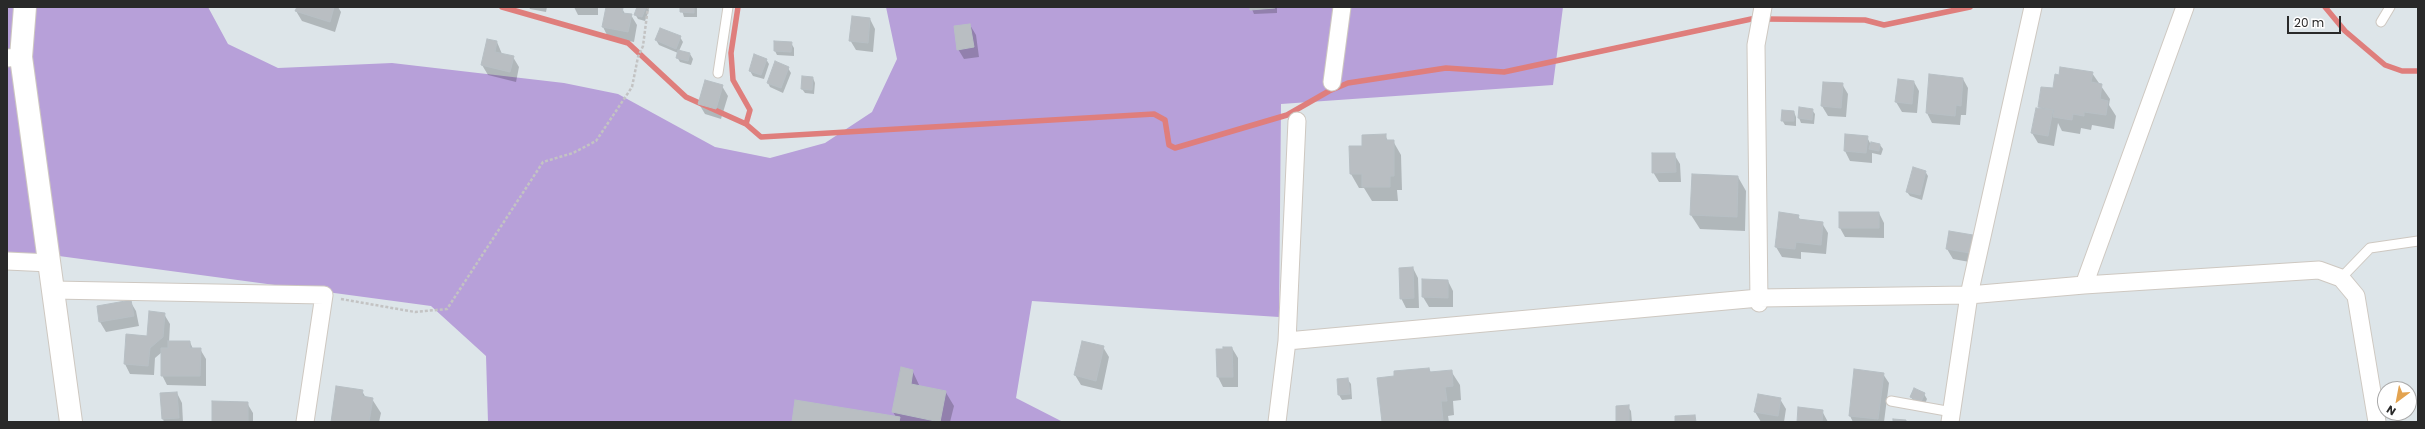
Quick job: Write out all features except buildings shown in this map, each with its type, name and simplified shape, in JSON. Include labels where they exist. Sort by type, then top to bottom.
[{"type":"street","points":[[25,7],[14,58],[50,263],[71,422]]},
{"type":"street","points":[[1332,82],[1342,7]]},
{"type":"street","points":[[1759,300],[1756,45],[1763,7]]},
{"type":"street","points":[[1951,417],[1969,295],[2033,7]]},
{"type":"street","points":[[2084,285],[2185,7]]},
{"type":"street","points":[[1277,422],[1287,341],[1297,121]]},
{"type":"street","points":[[7,261],[50,263]]},
{"type":"street","points":[[1287,341],[1759,300],[1969,295],[2084,285],[2319,270],[2341,278],[2356,296],[2377,422]]},
{"type":"street","points":[[53,290],[324,295],[305,422]]},
{"type":"lane","points":[[718,73],[728,7]]},
{"type":"lane","points":[[2381,22],[2390,7]]},
{"type":"lane","points":[[2341,278],[2370,248],[2418,241]]},
{"type":"lane","points":[[1891,400],[1951,417]]},
{"type":"path","points":[[324,295],[415,312],[447,309],[543,162],[574,153],[596,141],[632,87],[638,57],[643,46],[648,7]]},
{"type":"shaded area","points":[[7,7],[208,7],[228,44],[278,68],[392,63],[564,83],[618,94],[715,147],[770,158],[825,143],[872,112],[897,59],[886,7],[1563,7],[1553,85],[1281,104],[1279,317],[1032,301],[1016,398],[1063,422],[488,422],[486,356],[431,306],[59,256],[7,253]]},
{"type":"waterway","points":[[502,7],[628,43],[686,97],[746,124]]},
{"type":"waterway","points":[[738,7],[731,53],[733,80],[750,110],[746,124],[761,137],[1154,114],[1165,120],[1169,145],[1175,148],[1287,115],[1329,91],[1348,83],[1446,68],[1504,72],[1756,18]]},
{"type":"waterway","points":[[1765,19],[1865,20],[1884,25],[1970,7]]},
{"type":"waterway","points":[[2325,7],[2345,31],[2385,65],[2402,71],[2418,71]]}]
